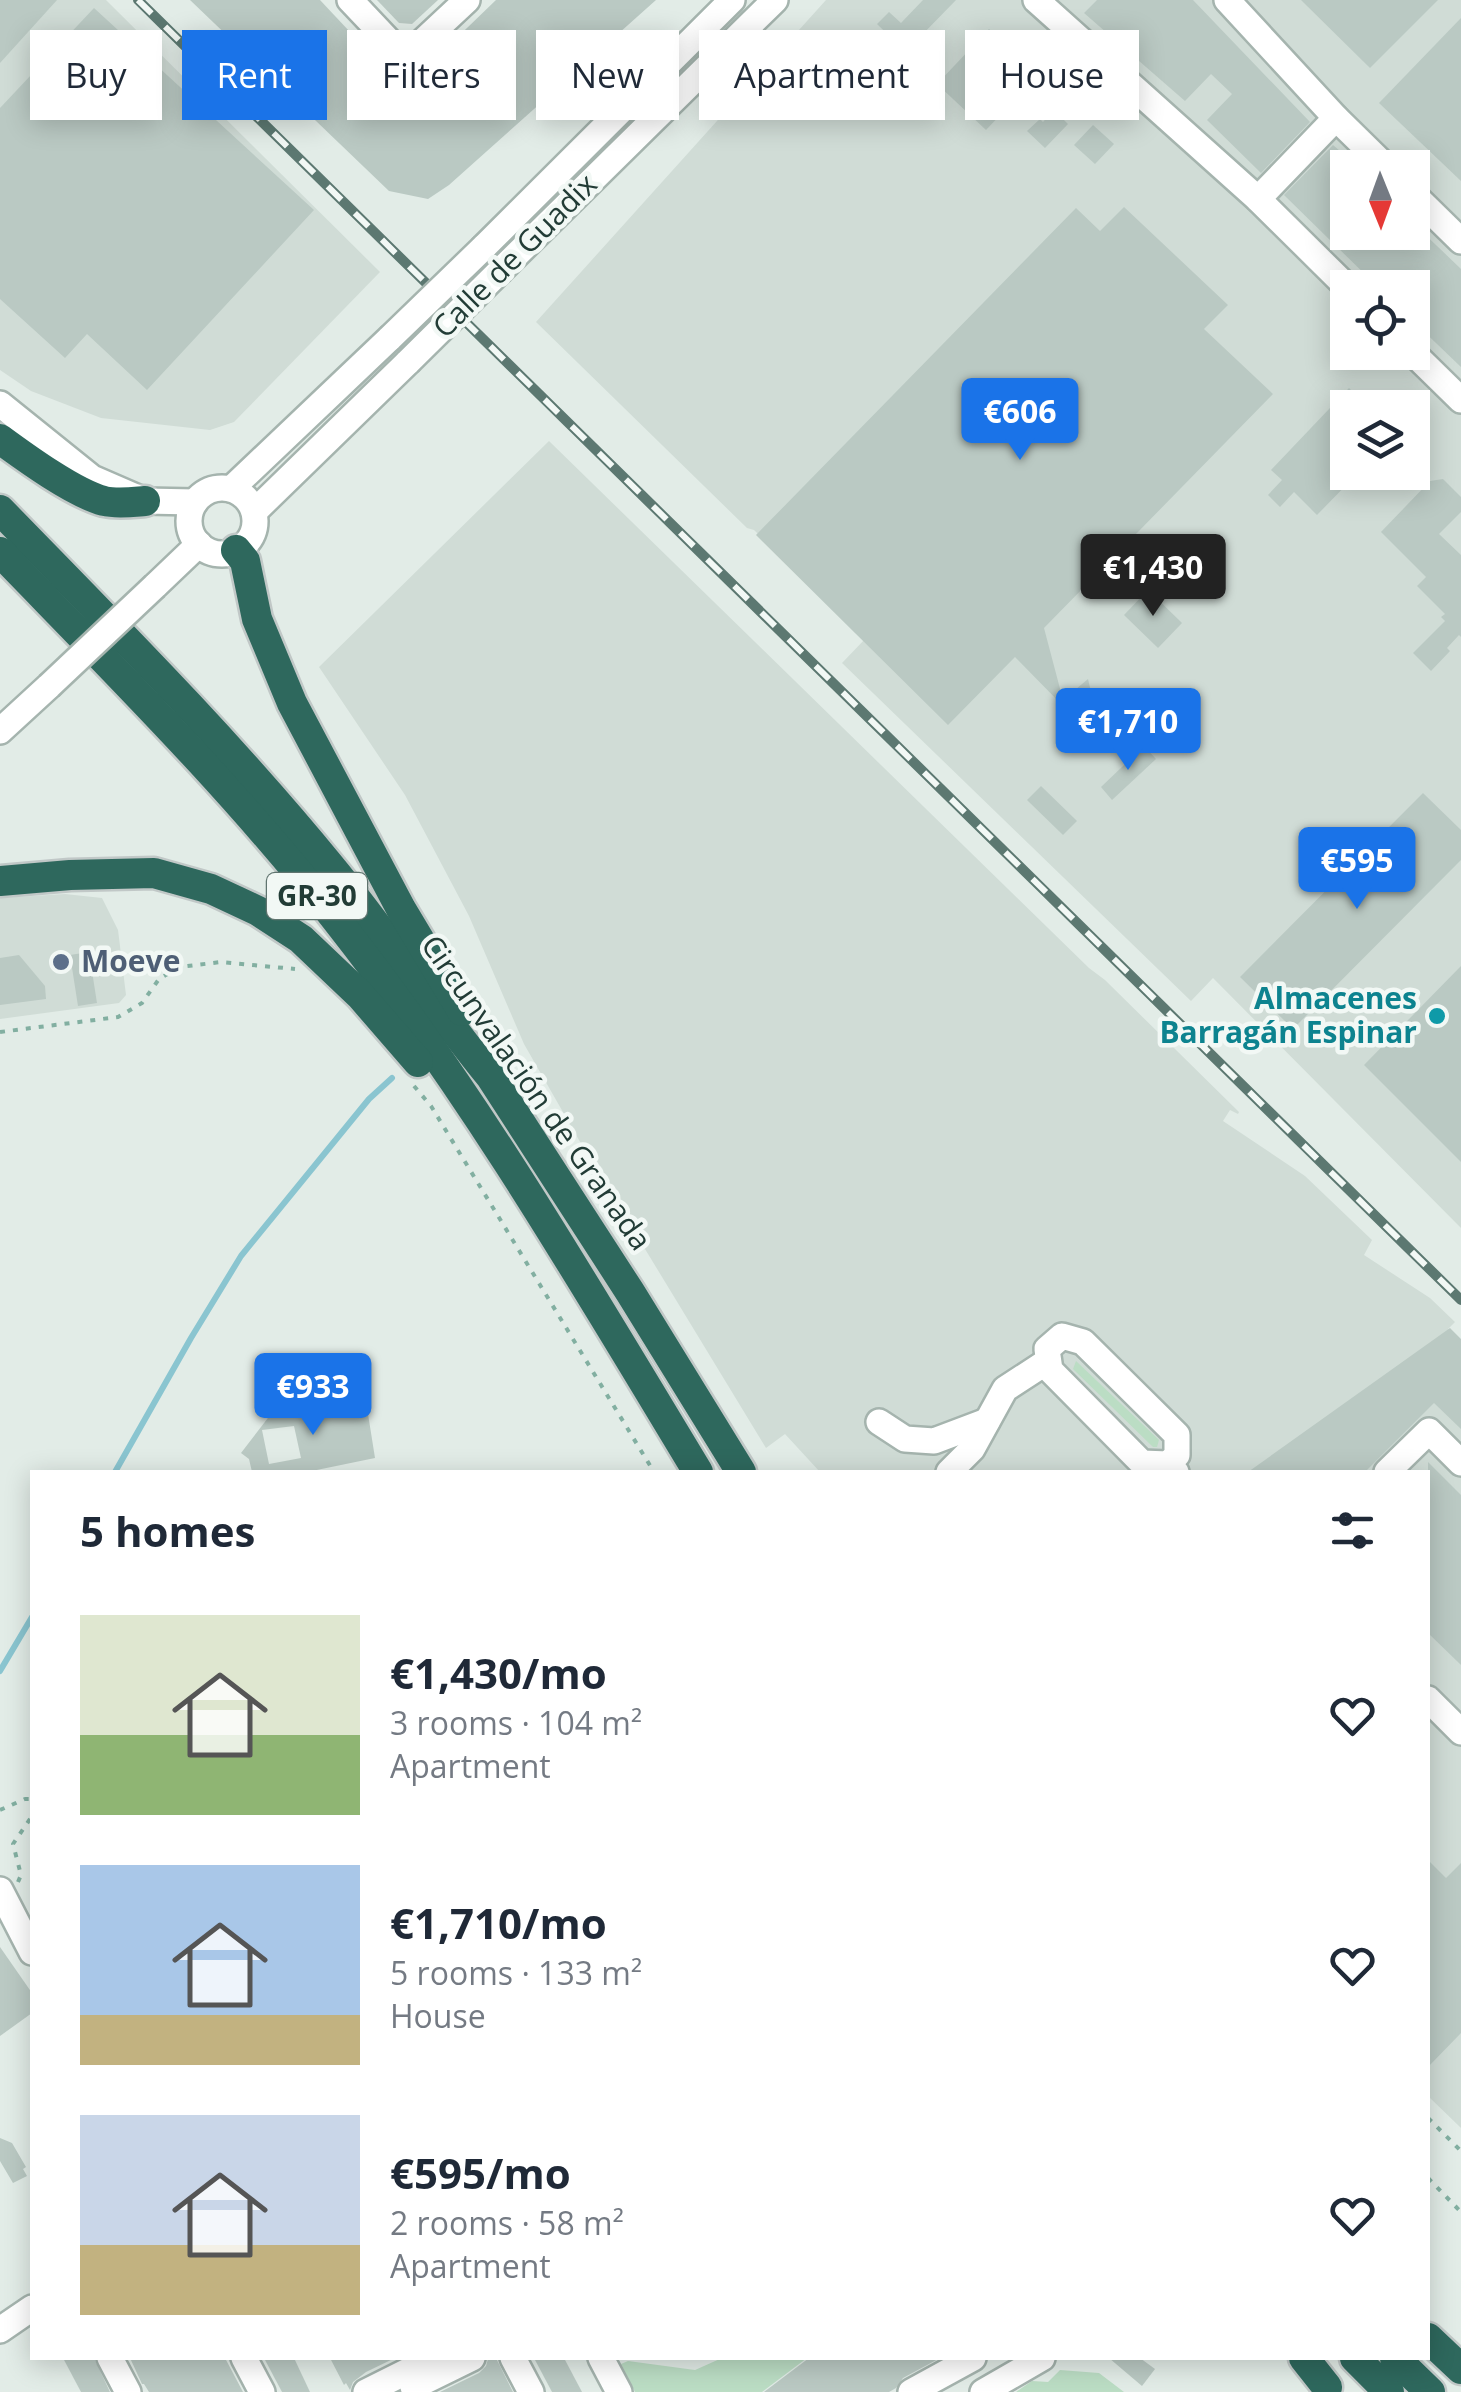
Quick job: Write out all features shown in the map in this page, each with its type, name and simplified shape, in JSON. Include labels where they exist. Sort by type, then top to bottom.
[{"type":"highway","points":[[0,439],[63,481],[104,501],[144,501]]},
{"type":"highway","name":"Circunvalación de Granada","points":[[0,510],[270,794],[366,910],[491,1077],[740,1470]]},
{"type":"highway","points":[[236,550],[244,561],[257,619],[292,703],[401,910],[478,1037],[491,1077]]},
{"type":"highway","name":"Circunvalación de Granada","points":[[0,552],[196,757],[344,928],[446,1068],[697,1470]]},
{"type":"highway","points":[[0,881],[70,874],[154,873],[211,889],[258,911],[301,939],[406,1046],[474,1139],[544,1247],[582,1281]]},
{"type":"highway","points":[[1430,2340],[1461,2368]]},
{"type":"highway","points":[[1306,2360],[1329,2390]]},
{"type":"highway","points":[[1358,2360],[1389,2392]]},
{"type":"highway","points":[[1397,2360],[1430,2392]]},
{"type":"street","points":[[350,0],[405,58],[468,0]]},
{"type":"street","name":"Calle de Guadix","points":[[231,489],[484,247],[732,0]]},
{"type":"street","name":"Calle de Guadix","points":[[254,512],[775,0]]},
{"type":"street","points":[[1227,0],[1369,150]]},
{"type":"street","points":[[1053,6],[1330,270]]},
{"type":"street","points":[[1258,198],[1336,118]]},
{"type":"street","points":[[1430,211],[1461,241]]},
{"type":"street","points":[[1430,369],[1461,398]]},
{"type":"street","points":[[0,404],[92,478],[144,501],[195,502]]},
{"type":"street","points":[[231,489],[249,501],[254,512],[254,530],[244,546],[217,553],[199,544],[189,520],[195,502],[210,490],[231,489]]},
{"type":"street","points":[[0,731],[199,544]]},
{"type":"street","points":[[1062,1336],[1083,1342],[1177,1435],[1179,1466],[1142,1463],[1050,1370],[1046,1349],[1062,1336]]},
{"type":"street","points":[[951,1470],[972,1449],[1005,1389],[1048,1361]]},
{"type":"street","points":[[879,1422],[906,1440],[934,1442],[987,1422]]},
{"type":"street","points":[[1389,1470],[1430,1431],[1461,1462]]},
{"type":"street","points":[[1430,1701],[1461,1732]]},
{"type":"street","points":[[1430,1720],[1461,1751]]},
{"type":"street","points":[[4,1897],[30,1948]]},
{"type":"street","points":[[0,2330],[30,2309]]},
{"type":"street","points":[[111,2360],[128,2392]]},
{"type":"street","points":[[245,2360],[262,2392]]},
{"type":"street","points":[[366,2392],[430,2360]]},
{"type":"street","points":[[392,2380],[465,2360]]},
{"type":"street","points":[[514,2360],[530,2392]]},
{"type":"street","points":[[602,2360],[618,2392]]},
{"type":"street","points":[[924,2389],[970,2360]]},
{"type":"street","points":[[990,2360],[993,2386],[1038,2360]]},
{"type":"street","points":[[1290,2360],[1310,2380],[1329,2390]]},
{"type":"path","points":[[0,1032],[118,1017],[142,1002],[159,979],[179,967],[221,962],[303,970]]},
{"type":"path","points":[[411,1082],[431,1106],[653,1470]]},
{"type":"path","points":[[0,1810],[30,1799]]},
{"type":"path","points":[[4,1897],[13,1896],[20,1875],[12,1844],[30,1819]]},
{"type":"path","points":[[1430,2120],[1461,2151]]},
{"type":"path","points":[[1430,2180],[1461,2212]]},
{"type":"shaded area","points":[[0,0],[106,0],[136,30],[30,30],[30,120],[162,120],[162,56],[182,75],[182,120],[227,120],[380,272],[234,422],[210,430],[101,418],[31,391],[0,370]]},
{"type":"shaded area","points":[[826,0],[1461,0],[1461,1228],[1213,978],[1191,1001],[842,663],[866,638],[754,530],[747,528],[536,322],[718,120],[945,120],[945,30],[799,30]]},
{"type":"shaded area","points":[[549,441],[1239,1112],[1230,1110],[1223,1121],[1305,1176],[1372,1240],[1364,1255],[1430,1298],[1455,1322],[1448,1329],[1461,1343],[1461,2128],[1430,2098],[1430,1470],[818,1470],[785,1434],[766,1448],[524,1044],[469,916],[405,795],[319,667]]},
{"type":"shaded area","name":"Moeve","points":[[65,894],[102,898],[118,930],[126,995],[119,1003],[0,1019],[0,898]]},
{"type":"green space","points":[[1076,1361],[1159,1440],[1157,1447],[1073,1369]]},
{"type":"green space","points":[[718,2360],[804,2360],[762,2392],[635,2392],[621,2364],[628,2361],[695,2370]]},
{"type":"green space","points":[[1060,2370],[1099,2373],[1124,2392],[1016,2392],[1032,2381],[1048,2382]]},
{"type":"building","points":[[0,0],[57,0],[0,63]]},
{"type":"building","points":[[190,0],[320,0],[348,30],[347,120],[516,120],[516,30],[465,30],[496,0],[656,0],[622,30],[536,30],[536,107],[428,199],[389,191],[315,120],[327,120],[327,30],[221,30]]},
{"type":"building","points":[[377,0],[438,0],[412,24],[399,23]]},
{"type":"building","points":[[923,0],[956,0],[927,30],[883,30],[877,24],[889,12],[901,23]]},
{"type":"building","points":[[1097,0],[1193,0],[1310,122],[1261,173],[1207,120],[1232,94],[1211,74],[1185,101],[1139,61],[1139,30],[1104,30],[1084,13]]},
{"type":"building","points":[[1301,0],[1438,0],[1370,68]]},
{"type":"building","points":[[94,8],[118,30],[73,30]]},
{"type":"building","points":[[1461,18],[1461,181],[1379,103]]},
{"type":"building","points":[[965,54],[965,110],[945,92],[945,76]]},
{"type":"building","points":[[162,70],[182,89],[182,120],[216,120],[314,210],[147,390],[87,334],[65,358],[0,299],[0,108],[30,76],[30,120],[162,120]]},
{"type":"building","points":[[975,120],[995,120],[986,130]]},
{"type":"building","points":[[1039,120],[1064,120],[1068,124],[1045,148],[1027,131]]},
{"type":"building","points":[[1093,125],[1114,144],[1095,164],[1074,145]]},
{"type":"building","points":[[1333,145],[1339,150],[1330,150],[1330,240],[1284,195]]},
{"type":"building","points":[[1124,207],[1228,305],[1204,329],[1273,394],[1044,628],[1063,700],[1088,679],[1099,726],[1075,747],[1065,708],[1015,657],[948,725],[756,535],[1076,208],[1100,231]]},
{"type":"building","points":[[1430,239],[1461,269],[1461,367],[1430,337],[1430,270],[1361,270],[1340,250],[1430,250]]},
{"type":"building","points":[[1330,408],[1330,490],[1341,490],[1317,515],[1294,492],[1280,507],[1268,495],[1282,480],[1271,470]]},
{"type":"building","points":[[1443,479],[1461,497],[1461,512],[1439,534],[1461,555],[1461,637],[1447,648],[1450,651],[1431,671],[1413,653],[1445,621],[1441,617],[1445,614],[1417,586],[1426,577],[1381,532],[1421,490],[1430,490],[1430,481]]},
{"type":"building","points":[[1148,590],[1182,623],[1158,648],[1124,615]]},
{"type":"building","points":[[1144,746],[1156,759],[1112,800],[1101,787]]},
{"type":"building","points":[[1041,786],[1077,821],[1063,835],[1027,800]]},
{"type":"building","points":[[1423,793],[1461,830],[1461,860],[1293,1029],[1240,977]]},
{"type":"building","points":[[89,952],[97,1003],[78,1006],[70,955]]},
{"type":"building","points":[[19,955],[45,986],[46,999],[0,1005],[0,958]]},
{"type":"building","name":"Almacenes Barragán Espinar","points":[[1461,966],[1461,1162],[1364,1065]]},
{"type":"building","points":[[1450,1328],[1461,1339],[1461,1429],[1434,1403],[1367,1470],[1251,1470]]},
{"type":"building","points":[[365,1395],[375,1458],[317,1470],[252,1470],[249,1459],[241,1453],[271,1414]],"holes":[[[294,1426],[301,1458],[269,1464],[262,1430]]]},
{"type":"building","points":[[1428,1462],[1461,1495],[1461,1665],[1430,1635]]},
{"type":"building","points":[[1430,1862],[1446,1878],[1461,1863],[1461,2033],[1430,2065]]},
{"type":"building","points":[[0,1947],[30,1990],[30,2014],[0,2036]]},
{"type":"building","points":[[0,2138],[12,2143],[26,2167],[23,2169],[27,2176],[13,2183],[0,2161]]},
{"type":"building","points":[[64,2360],[95,2360],[110,2392],[81,2392]]},
{"type":"building","points":[[131,2360],[226,2360],[243,2392],[149,2392]]},
{"type":"building","points":[[265,2360],[295,2360],[310,2392],[282,2392]]},
{"type":"building","points":[[331,2360],[391,2360],[366,2372],[353,2382],[350,2390]]},
{"type":"building","points":[[488,2360],[497,2360],[513,2392],[440,2392],[479,2373]]},
{"type":"building","points":[[535,2360],[565,2360],[582,2392],[552,2392]]},
{"type":"building","points":[[806,2360],[936,2360],[903,2378],[889,2392],[764,2392]]},
{"type":"building","points":[[1111,2360],[1143,2360],[1155,2369],[1142,2386]]},
{"type":"waterway","points":[[116,1470],[241,1256],[369,1099],[392,1078]]},
{"type":"waterway","points":[[0,1671],[30,1620]]},
{"type":"railway","points":[[138,0],[1461,1300]]},
{"type":"place","name":"Moeve","points":[[61,962]]},
{"type":"place","name":"Almacenes Barragán Espinar","points":[[1437,1016]]}]
